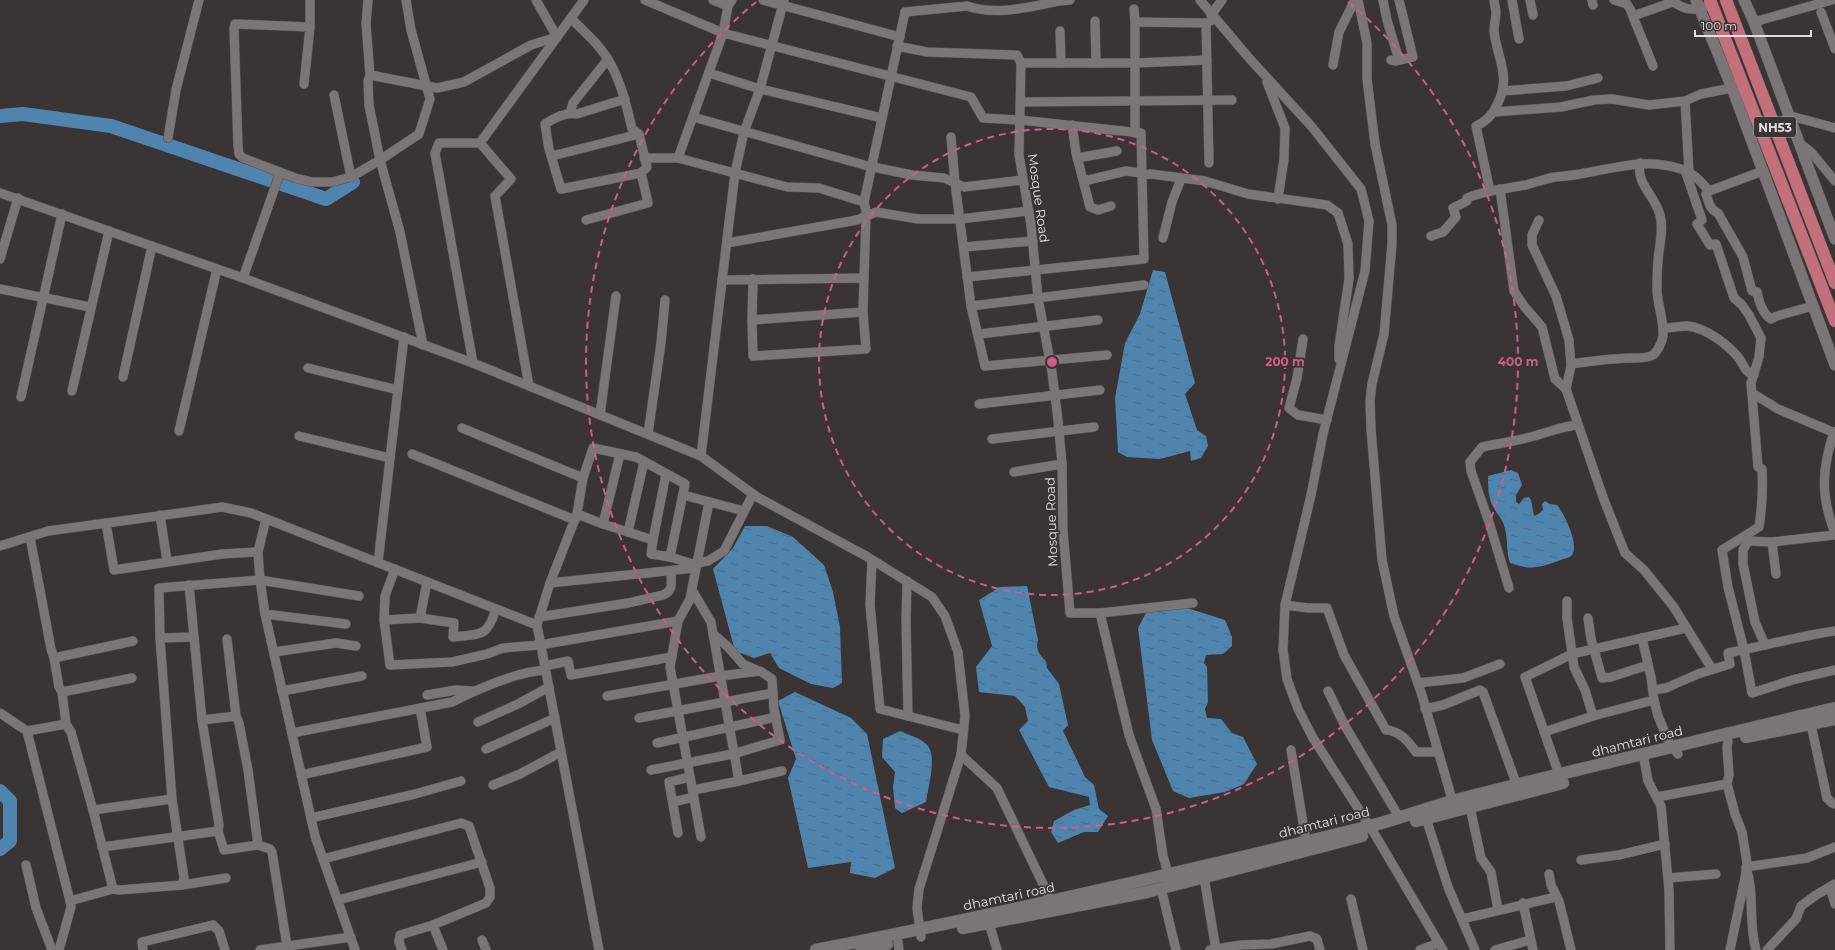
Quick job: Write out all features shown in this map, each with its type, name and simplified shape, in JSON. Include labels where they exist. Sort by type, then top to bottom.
[{"type":"highway","name":"NH53","points":[[1726,0],[1835,283]]},
{"type":"highway","name":"NH53","points":[[1711,2],[1835,321]]},
{"type":"main road","name":"dhamtari road","points":[[1675,750],[1835,708]]},
{"type":"main road","points":[[861,950],[898,946],[920,933],[989,923],[1054,905],[1167,882],[1204,877],[1372,830],[1426,818],[1454,806],[1470,807],[1518,790],[1675,750],[1811,725],[1835,719]]},
{"type":"main road","name":"dhamtari road","points":[[1167,882],[1306,841],[1372,830],[1399,818],[1518,790]]},
{"type":"main road","name":"dhamtari road","points":[[816,950],[920,933],[1054,905]]},
{"type":"street","points":[[168,138],[176,90],[199,0]]},
{"type":"street","points":[[304,84],[310,27],[310,0]]},
{"type":"street","points":[[368,0],[366,24],[370,75],[368,81],[369,105],[380,160],[400,232],[423,345]]},
{"type":"street","points":[[310,27],[235,24],[239,154],[243,158],[280,173],[312,182],[332,182],[350,177],[380,160],[418,134],[430,98],[411,30],[406,0]]},
{"type":"street","points":[[536,0],[558,37]]},
{"type":"street","points":[[480,143],[584,0]]},
{"type":"street","points":[[645,0],[724,33],[971,97],[983,118],[1020,120],[1141,134],[1144,259],[968,277]]},
{"type":"street","points":[[678,158],[724,33],[730,3],[714,0]]},
{"type":"street","points":[[763,0],[783,3],[927,52],[1018,55],[1021,63],[1135,63],[1206,60]]},
{"type":"street","points":[[754,279],[752,320],[754,356],[866,349],[863,312],[866,216],[864,202],[905,12],[967,6],[976,10],[1018,10],[1070,0]]},
{"type":"street","points":[[1200,0],[1213,17],[1312,126],[1361,189],[1369,221],[1365,271],[1327,420],[1285,605],[1283,650],[1287,679],[1298,709],[1313,738],[1372,830],[1441,946],[1420,950]]},
{"type":"street","points":[[1135,22],[1206,23],[1213,17],[1222,0]]},
{"type":"street","points":[[1333,65],[1339,32],[1355,0]]},
{"type":"street","points":[[1358,0],[1367,43],[1367,79],[1375,144],[1392,225],[1392,244],[1384,334],[1372,384],[1370,401],[1382,560],[1394,616],[1418,684],[1454,806]]},
{"type":"street","points":[[1383,0],[1395,60],[1413,57],[1399,0]]},
{"type":"street","points":[[1490,191],[1476,126],[1489,119],[1494,112],[1503,91],[1504,75],[1494,31],[1496,12],[1494,0]]},
{"type":"street","points":[[1512,0],[1518,39]]},
{"type":"street","points":[[1530,0],[1534,15]]},
{"type":"street","points":[[1614,0],[1627,4],[1652,66]]},
{"type":"street","points":[[1744,0],[1754,22],[1835,239]]},
{"type":"street","points":[[1754,22],[1832,0]]},
{"type":"street","points":[[1633,16],[1672,1],[1680,7],[1711,2]]},
{"type":"street","points":[[701,456],[735,173],[744,132],[760,88],[783,3]]},
{"type":"street","points":[[1698,5],[1732,88],[1835,365]]},
{"type":"street","points":[[1134,9],[1135,133]]},
{"type":"street","points":[[1821,12],[1835,50]]},
{"type":"street","points":[[571,18],[599,47],[608,59],[625,99],[632,129],[640,134],[647,167],[641,173],[561,189],[549,149],[545,124],[552,119],[570,113],[577,114],[625,99]]},
{"type":"street","points":[[1095,21],[1096,63]]},
{"type":"street","points":[[1206,23],[1209,163]]},
{"type":"street","points":[[1060,32],[1061,63]]},
{"type":"street","points":[[370,75],[437,88],[464,82],[531,45],[558,37]]},
{"type":"street","points":[[570,113],[573,103],[608,59]]},
{"type":"street","name":"Mosque Road","points":[[1021,63],[1019,155],[1029,211],[1038,298],[1050,361],[1059,431],[1062,464],[1063,530],[1070,613],[1100,613]]},
{"type":"street","points":[[1262,72],[1286,128],[1284,159],[1278,199]]},
{"type":"street","points":[[709,73],[760,88],[882,118]]},
{"type":"street","points":[[1503,91],[1566,86],[1598,78]]},
{"type":"street","points":[[1494,112],[1561,107],[1594,100],[1612,99],[1649,105],[1685,101],[1701,94],[1732,88]]},
{"type":"street","points":[[334,96],[350,177]]},
{"type":"street","points":[[1021,102],[1232,100]]},
{"type":"street","points":[[1685,101],[1687,171],[1702,220],[1697,224],[1710,244],[1716,244],[1734,298],[1742,305],[1749,315],[1761,338],[1751,383],[1755,450],[1758,467],[1762,469],[1763,484],[1759,528],[1722,550],[1728,587],[1744,650],[1752,693],[1792,680],[1835,670]]},
{"type":"street","points":[[1788,115],[1835,128]]},
{"type":"street","points":[[693,117],[871,167],[912,175],[944,178],[964,187],[1023,180]]},
{"type":"street","points":[[1072,126],[1077,158],[1090,207],[1098,210],[1111,206]]},
{"type":"street","points":[[552,156],[640,134]]},
{"type":"street","points":[[951,137],[955,183],[972,306],[985,366],[1107,355]]},
{"type":"street","points":[[1798,142],[1812,152],[1835,181]]},
{"type":"street","points":[[473,363],[435,153],[439,143],[480,143],[511,179],[496,196],[529,386]]},
{"type":"street","points":[[1077,158],[1117,151]]},
{"type":"street","points":[[644,158],[678,158],[788,187],[819,188],[864,202]]},
{"type":"street","points":[[1431,236],[1443,232],[1456,217],[1453,208],[1467,201],[1467,198],[1490,191],[1626,164],[1640,163],[1663,165],[1687,171],[1696,177],[1709,191]]},
{"type":"street","points":[[1571,364],[1603,359],[1642,358],[1652,355],[1659,348],[1663,338],[1663,321],[1657,293],[1657,277],[1662,233],[1661,218],[1652,196],[1640,181],[1638,172],[1640,163]]},
{"type":"street","points":[[1084,181],[1126,171],[1151,174],[1205,182],[1248,194],[1327,205],[1338,213],[1348,244],[1349,279],[1339,346],[1339,372]]},
{"type":"street","points":[[1763,171],[1709,191],[1706,194],[1709,205],[1712,210],[1718,213],[1738,247],[1752,291],[1757,292],[1762,306],[1771,319],[1813,306]]},
{"type":"street","points":[[243,278],[280,173]]},
{"type":"street","points":[[586,220],[648,203],[641,173]]},
{"type":"street","points":[[1163,238],[1172,202],[1181,179]]},
{"type":"street","points":[[1500,189],[1514,291],[1524,306],[1542,327],[1555,379],[1566,389],[1604,500],[1624,552],[1649,576],[1673,606],[1712,669]]},
{"type":"street","points":[[0,192],[404,337],[473,363],[701,456],[753,494],[872,560],[932,597],[945,616],[958,652],[964,716],[961,755],[919,889],[917,908],[920,933]]},
{"type":"street","points":[[0,259],[18,198]]},
{"type":"street","points":[[727,243],[770,234],[857,220],[876,212],[918,219],[960,219],[1029,211]]},
{"type":"street","points":[[21,397],[62,214]]},
{"type":"street","points":[[1539,220],[1532,235],[1532,246],[1556,296],[1569,340],[1571,364],[1566,389]]},
{"type":"street","points":[[72,391],[90,307],[109,230]]},
{"type":"street","points":[[964,247],[1032,241]]},
{"type":"street","points":[[123,377],[152,246]]},
{"type":"street","points":[[179,431],[217,269]]},
{"type":"street","points":[[722,280],[864,278]]},
{"type":"street","points":[[972,306],[1144,285]]},
{"type":"street","points":[[0,290],[90,307]]},
{"type":"street","points":[[600,415],[616,296]]},
{"type":"street","points":[[648,434],[661,343],[665,300]]},
{"type":"street","points":[[752,320],[863,312]]},
{"type":"street","points":[[979,334],[1098,320]]},
{"type":"street","points":[[1663,328],[1686,326],[1702,331],[1732,350],[1748,373],[1754,375]]},
{"type":"street","points":[[378,563],[404,337]]},
{"type":"street","points":[[1303,339],[1297,378],[1289,408],[1298,415],[1327,420]]},
{"type":"street","points":[[308,368],[398,390]]},
{"type":"street","points":[[979,404],[1100,390]]},
{"type":"street","points":[[1752,392],[1778,408],[1834,433],[1825,463],[1824,484],[1835,535],[1772,542],[1748,541],[1743,550],[1742,564],[1755,622],[1765,645]]},
{"type":"street","points":[[1509,588],[1489,522],[1470,471],[1470,462],[1482,447],[1541,434],[1564,426],[1578,425]]},
{"type":"street","points":[[992,439],[1094,427]]},
{"type":"street","points":[[462,428],[583,478]]},
{"type":"street","points":[[299,436],[390,458]]},
{"type":"street","points":[[599,950],[540,645],[538,621],[550,583],[576,517],[583,478],[593,448],[636,457],[685,484],[670,557]]},
{"type":"street","points":[[412,454],[576,517],[653,540]]},
{"type":"street","points":[[603,524],[620,454]]},
{"type":"street","points":[[628,532],[644,462]]},
{"type":"street","points":[[1014,472],[1062,464]]},
{"type":"street","points":[[666,474],[651,554],[670,557],[695,566]]},
{"type":"street","points":[[550,583],[671,571],[708,562],[724,550],[753,494]]},
{"type":"street","points":[[683,495],[744,511]]},
{"type":"street","points":[[701,837],[670,667],[678,621],[690,599],[695,566],[709,502]]},
{"type":"street","points":[[0,546],[48,531],[222,507],[251,513],[266,518],[496,609],[538,621],[628,603],[668,593],[671,589],[671,571]]},
{"type":"street","points":[[160,515],[167,561]]},
{"type":"street","points":[[266,518],[258,552],[265,614],[311,818],[323,859],[355,950]]},
{"type":"street","points":[[106,523],[114,570],[222,554],[258,552]]},
{"type":"street","points":[[30,537],[51,650],[54,658],[59,687],[62,692],[66,724],[71,732],[113,889]]},
{"type":"street","points":[[1772,542],[1776,574]]},
{"type":"street","points":[[872,560],[870,605],[880,709],[963,730]]},
{"type":"street","points":[[395,569],[385,596],[384,620],[390,665],[452,662],[487,654],[503,648],[540,645],[678,621]]},
{"type":"street","points":[[182,885],[184,878],[172,799],[160,638],[159,588],[260,580],[359,596]]},
{"type":"street","points":[[907,581],[906,620],[908,716]]},
{"type":"street","points":[[420,618],[427,582]]},
{"type":"street","points":[[189,585],[202,720],[219,825],[218,831],[224,850],[258,846],[270,848],[272,852],[287,946]]},
{"type":"street","points":[[692,590],[711,622],[733,754],[739,781]]},
{"type":"street","points":[[1567,601],[1566,607],[1574,667],[1585,690],[1593,716]]},
{"type":"street","points":[[1176,950],[1156,809],[1129,735],[1100,613],[1192,603]]},
{"type":"street","points":[[1285,605],[1308,608],[1327,608],[1344,655],[1386,730],[1393,731],[1406,739],[1416,752],[1438,752]]},
{"type":"street","points":[[384,620],[420,618],[454,623],[454,637],[482,633],[492,622],[496,609]]},
{"type":"street","points":[[265,614],[346,624]]},
{"type":"street","points":[[1588,618],[1594,649],[1602,678],[1611,678],[1648,665]]},
{"type":"street","points":[[1560,779],[1525,677],[1572,654],[1686,628]]},
{"type":"street","points":[[1544,732],[1653,695],[1712,669],[1730,664],[1728,653],[1808,635],[1835,631]]},
{"type":"street","points":[[651,770],[733,754],[780,740],[772,679],[760,671],[744,664],[713,634]]},
{"type":"street","points":[[160,638],[194,637]]},
{"type":"street","points":[[1642,638],[1653,695],[1662,729],[1675,750]]},
{"type":"street","points":[[227,639],[236,716],[239,723],[248,770],[258,846]]},
{"type":"street","points":[[54,658],[133,641]]},
{"type":"street","points":[[274,652],[336,643],[356,646]]},
{"type":"street","points":[[292,733],[452,702],[472,692],[533,671],[568,661],[571,676],[672,657]]},
{"type":"street","points":[[1418,684],[1463,678],[1500,664]]},
{"type":"street","points":[[607,696],[720,676],[760,671]]},
{"type":"street","points":[[282,691],[362,676]]},
{"type":"street","points":[[62,692],[132,678]]},
{"type":"street","points":[[478,722],[549,687]]},
{"type":"street","points":[[427,695],[456,690],[472,692]]},
{"type":"street","points":[[1426,710],[1444,705],[1480,690],[1484,692],[1518,790]]},
{"type":"street","points":[[1328,691],[1345,726],[1399,818]]},
{"type":"street","points":[[639,718],[773,693]]},
{"type":"street","points":[[301,775],[427,747],[420,708]]},
{"type":"street","points":[[0,713],[27,731],[70,901],[71,907],[59,950]]},
{"type":"street","points":[[202,720],[236,716]]},
{"type":"street","points":[[657,744],[776,717]]},
{"type":"street","points":[[486,749],[555,718]]},
{"type":"street","points":[[27,731],[66,724]]},
{"type":"street","points":[[1811,725],[1827,798],[1835,804]]},
{"type":"street","points":[[1728,741],[1729,775],[1727,784],[1735,814],[1742,832],[1746,851],[1746,867],[1730,950]]},
{"type":"street","points":[[1291,750],[1306,841]]},
{"type":"street","points":[[492,785],[520,774],[561,752]]},
{"type":"street","points":[[961,755],[997,788],[1054,905]]},
{"type":"street","points":[[1644,758],[1648,781],[1661,806],[1668,878],[1670,950]]},
{"type":"street","points":[[673,802],[693,794],[782,771]]},
{"type":"street","points":[[678,833],[669,782],[690,777]]},
{"type":"street","points":[[311,818],[415,794],[461,781]]},
{"type":"street","points":[[1657,797],[1727,784]]},
{"type":"street","points":[[93,810],[172,799]]},
{"type":"street","points":[[1470,807],[1481,858],[1491,872],[1498,910]]},
{"type":"street","points":[[1426,818],[1446,880],[1475,950]]},
{"type":"street","points":[[323,859],[461,823],[469,826],[490,888],[490,897],[486,902],[433,925],[400,935],[399,942],[402,950]]},
{"type":"street","points":[[102,847],[178,838],[218,831]]},
{"type":"street","points":[[1582,860],[1619,855],[1665,844]]},
{"type":"street","points":[[1746,867],[1807,858],[1835,847]]},
{"type":"street","points":[[338,900],[482,862]]},
{"type":"street","points":[[26,865],[36,908],[52,950]]},
{"type":"street","points":[[1746,867],[1750,879],[1752,937],[1756,950]]},
{"type":"street","points":[[1549,874],[1560,907],[1571,950]]},
{"type":"street","points":[[1668,878],[1716,874]]},
{"type":"street","points":[[1204,877],[1214,950],[1272,947],[1310,936],[1317,938],[1320,950]]},
{"type":"street","points":[[70,901],[113,889],[119,890],[182,885],[226,878]]},
{"type":"street","points":[[1767,950],[1796,919],[1801,906],[1832,885],[1835,904]]},
{"type":"street","points":[[1462,919],[1523,903],[1556,897]]},
{"type":"street","points":[[1351,899],[1363,950]]},
{"type":"street","points":[[1523,903],[1533,950]]},
{"type":"street","points":[[989,923],[997,950]]},
{"type":"street","points":[[143,950],[142,942],[213,925],[219,931],[225,950]]},
{"type":"street","points":[[433,925],[442,950]]},
{"type":"street","points":[[263,950],[351,937]]},
{"type":"street","points":[[482,940],[486,950]]},
{"type":"street","points":[[1495,950],[1530,940]]},
{"type":"water","points":[[1153,270],[1165,272],[1195,383],[1185,394],[1197,430],[1206,436],[1208,446],[1201,458],[1191,461],[1190,451],[1160,459],[1127,457],[1118,452],[1115,398],[1125,343],[1140,314]]},
{"type":"water","points":[[1511,470],[1518,473],[1522,485],[1516,495],[1516,502],[1519,504],[1524,498],[1529,497],[1534,516],[1543,510],[1542,504],[1545,501],[1550,504],[1557,505],[1560,509],[1570,528],[1574,542],[1573,553],[1570,557],[1548,565],[1536,567],[1524,567],[1510,563],[1504,526],[1490,498],[1488,476]]},
{"type":"water","points":[[745,526],[767,526],[793,537],[824,565],[833,592],[840,627],[842,683],[833,688],[811,684],[779,668],[770,653],[754,658],[735,651],[713,569],[733,548]]},
{"type":"water","points":[[1027,586],[1038,640],[1038,649],[1040,655],[1046,661],[1047,668],[1059,684],[1068,725],[1063,731],[1085,777],[1094,785],[1099,809],[1108,816],[1098,832],[1084,832],[1058,843],[1051,832],[1054,821],[1074,810],[1090,805],[1089,797],[1049,787],[1019,730],[1028,721],[1025,707],[1015,696],[979,692],[976,667],[992,646],[979,600],[1000,587]]},
{"type":"water","points":[[1184,607],[1225,620],[1232,637],[1232,646],[1223,654],[1206,655],[1204,663],[1207,667],[1208,702],[1205,709],[1207,718],[1221,719],[1232,733],[1243,737],[1257,764],[1244,784],[1225,792],[1189,798],[1173,791],[1152,740],[1138,628],[1148,609]]},
{"type":"water","points":[[795,692],[851,718],[867,734],[895,868],[875,878],[850,873],[851,862],[808,868],[788,778],[796,759],[778,701]]},
{"type":"water","points":[[900,731],[925,743],[931,751],[932,758],[926,802],[902,813],[895,808],[893,787],[895,772],[882,757],[883,739]]},
{"type":"waterway","points":[[0,116],[23,114],[111,126],[326,199],[353,182]]},
{"type":"waterway","points":[[0,791],[10,801],[10,841],[0,849]]}]
